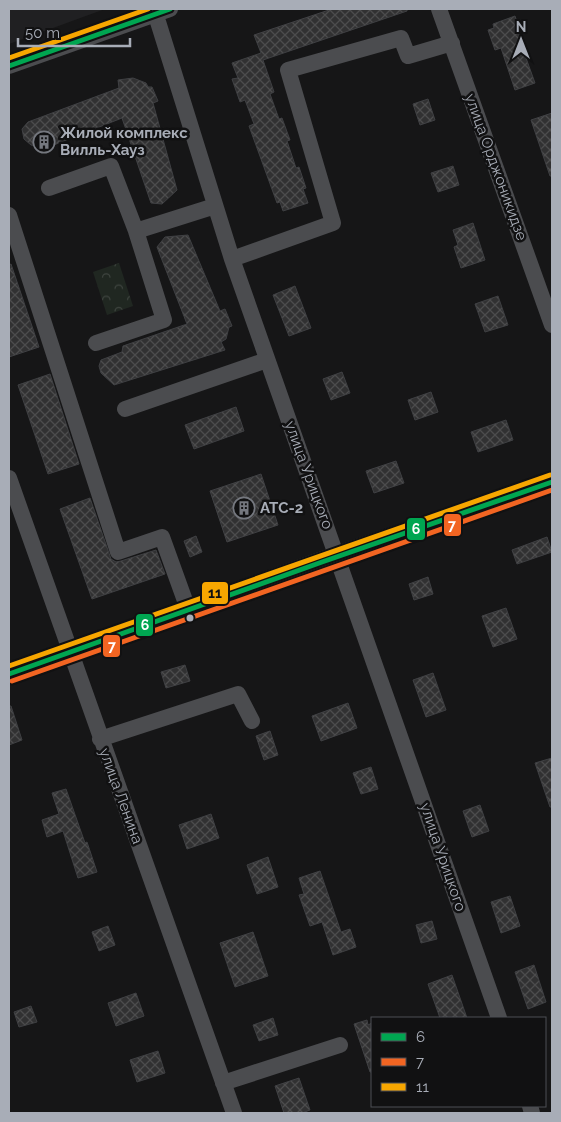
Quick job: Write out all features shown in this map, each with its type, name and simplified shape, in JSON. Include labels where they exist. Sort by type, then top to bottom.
[{"type":"main road","points":[[9,674],[188,609],[552,482]]},
{"type":"street","name":"улица Орджоникидзе","points":[[439,9],[552,325]]},
{"type":"street","points":[[9,66],[160,10]]},
{"type":"street","name":"улица Урицкого","points":[[160,10],[215,206],[232,259],[499,1017]]},
{"type":"street","points":[[232,259],[332,223],[288,70],[401,38],[408,56],[452,43]]},
{"type":"street","points":[[49,188],[110,166],[136,231],[164,320],[96,343]]},
{"type":"street","points":[[136,231],[215,206]]},
{"type":"street","points":[[9,215],[118,552],[162,537],[188,609]]},
{"type":"street","points":[[125,409],[267,360]]},
{"type":"street","name":"улица Ленина","points":[[9,478],[69,652],[234,1113]]},
{"type":"street","points":[[100,739],[238,694],[252,721]]},
{"type":"street","points":[[223,1084],[340,1045]]},
{"type":"shaded area","points":[[9,9],[105,9],[9,44]]},
{"type":"green space","points":[[119,263],[133,306],[107,315],[93,272]]},
{"type":"building","points":[[332,9],[407,9],[407,11],[263,60],[274,92],[270,94],[279,119],[282,118],[290,140],[287,141],[296,168],[299,167],[306,188],[303,189],[308,203],[283,211],[280,202],[277,203],[249,126],[254,124],[245,100],[240,102],[232,79],[238,78],[232,63],[261,53],[254,35]]},
{"type":"building","points":[[515,16],[525,46],[522,47],[535,83],[515,90],[501,48],[495,50],[488,30],[494,28],[493,24]]},
{"type":"building","name":"Жилой комплекс Вилль-Хауз","points":[[133,78],[146,83],[148,87],[152,87],[158,101],[153,103],[177,190],[162,204],[151,203],[122,118],[46,148],[31,145],[24,139],[22,129],[28,122],[119,88],[118,80]]},
{"type":"building","points":[[428,99],[435,120],[420,125],[413,104]]},
{"type":"building","points":[[552,113],[552,176],[550,176],[531,120]]},
{"type":"building","points":[[453,166],[459,185],[438,192],[431,173]]},
{"type":"building","points":[[473,223],[485,260],[461,268],[454,247],[458,245],[453,230]]},
{"type":"building","points":[[188,235],[220,311],[225,309],[232,326],[229,327],[226,339],[221,342],[225,350],[114,385],[101,373],[99,366],[101,360],[122,352],[123,346],[187,324],[157,247],[165,237]]},
{"type":"building","points":[[11,264],[39,347],[9,357],[9,265]]},
{"type":"building","points":[[295,286],[311,328],[289,336],[273,295]]},
{"type":"building","points":[[498,296],[508,325],[485,332],[475,304]]},
{"type":"building","points":[[342,372],[350,393],[331,400],[323,379]]},
{"type":"building","points":[[50,374],[79,464],[48,474],[18,385]]},
{"type":"building","points":[[431,392],[438,412],[415,420],[408,400]]},
{"type":"building","points":[[236,407],[244,431],[194,449],[185,425]]},
{"type":"building","points":[[506,420],[513,440],[478,452],[471,432]]},
{"type":"building","points":[[396,461],[404,483],[374,493],[366,471]]},
{"type":"building","name":"АТС-2","points":[[261,474],[278,525],[227,542],[210,491]]},
{"type":"building","points":[[90,498],[111,559],[116,562],[121,561],[156,550],[165,574],[92,599],[60,509]]},
{"type":"building","points":[[196,536],[202,552],[190,557],[184,541]]},
{"type":"building","points":[[547,537],[552,552],[517,564],[512,550]]},
{"type":"building","points":[[428,577],[433,594],[414,600],[409,584]]},
{"type":"building","points":[[506,608],[517,639],[493,647],[482,616]]},
{"type":"building","points":[[185,665],[190,681],[166,688],[161,672]]},
{"type":"building","points":[[433,673],[446,710],[426,717],[413,680]]},
{"type":"building","points":[[348,703],[357,728],[321,741],[312,716]]},
{"type":"building","points":[[9,706],[11,706],[22,740],[9,745]]},
{"type":"building","points":[[270,731],[278,755],[264,760],[256,736]]},
{"type":"building","points":[[552,758],[552,807],[550,807],[535,763]]},
{"type":"building","points":[[371,767],[378,789],[361,794],[353,773]]},
{"type":"building","points":[[66,789],[97,872],[78,878],[63,831],[47,837],[42,820],[59,814],[52,793]]},
{"type":"building","points":[[480,805],[489,831],[472,837],[463,811]]},
{"type":"building","points":[[211,814],[219,838],[187,849],[179,825]]},
{"type":"building","points":[[268,857],[278,887],[257,894],[247,865]]},
{"type":"building","points":[[320,871],[341,932],[350,929],[356,947],[333,955],[322,922],[310,926],[299,895],[304,894],[299,878]]},
{"type":"building","points":[[510,896],[520,926],[501,933],[491,902]]},
{"type":"building","points":[[432,921],[437,939],[421,943],[416,925]]},
{"type":"building","points":[[108,926],[115,945],[99,951],[92,932]]},
{"type":"building","points":[[253,932],[268,976],[235,987],[220,943]]},
{"type":"building","points":[[534,965],[546,1002],[528,1009],[515,972]]},
{"type":"building","points":[[452,975],[467,1017],[440,1017],[428,984]]},
{"type":"building","points":[[136,993],[144,1016],[116,1026],[108,1003]]},
{"type":"building","points":[[31,1006],[37,1022],[19,1027],[14,1012]]},
{"type":"building","points":[[273,1018],[278,1035],[259,1041],[253,1025]]},
{"type":"building","points":[[367,1020],[368,1025],[371,1024],[371,1072],[370,1072],[354,1024]]},
{"type":"building","points":[[158,1051],[165,1073],[137,1082],[130,1060]]},
{"type":"building","points":[[299,1078],[310,1110],[302,1113],[284,1113],[275,1086]]},
{"type":"transit line","name":"11","points":[[9,58],[148,9]]},
{"type":"transit line","name":"6","points":[[9,66],[170,9]]},
{"type":"transit line","name":"11","points":[[9,666],[550,475]]},
{"type":"transit line","name":"6","points":[[9,674],[552,482]]},
{"type":"transit line","name":"7","points":[[12,681],[552,490]]},
{"type":"place","name":"Жилой комплекс Вилль-Хауз","points":[[44,142]]},
{"type":"place","name":"АТС-2","points":[[244,508]]}]
